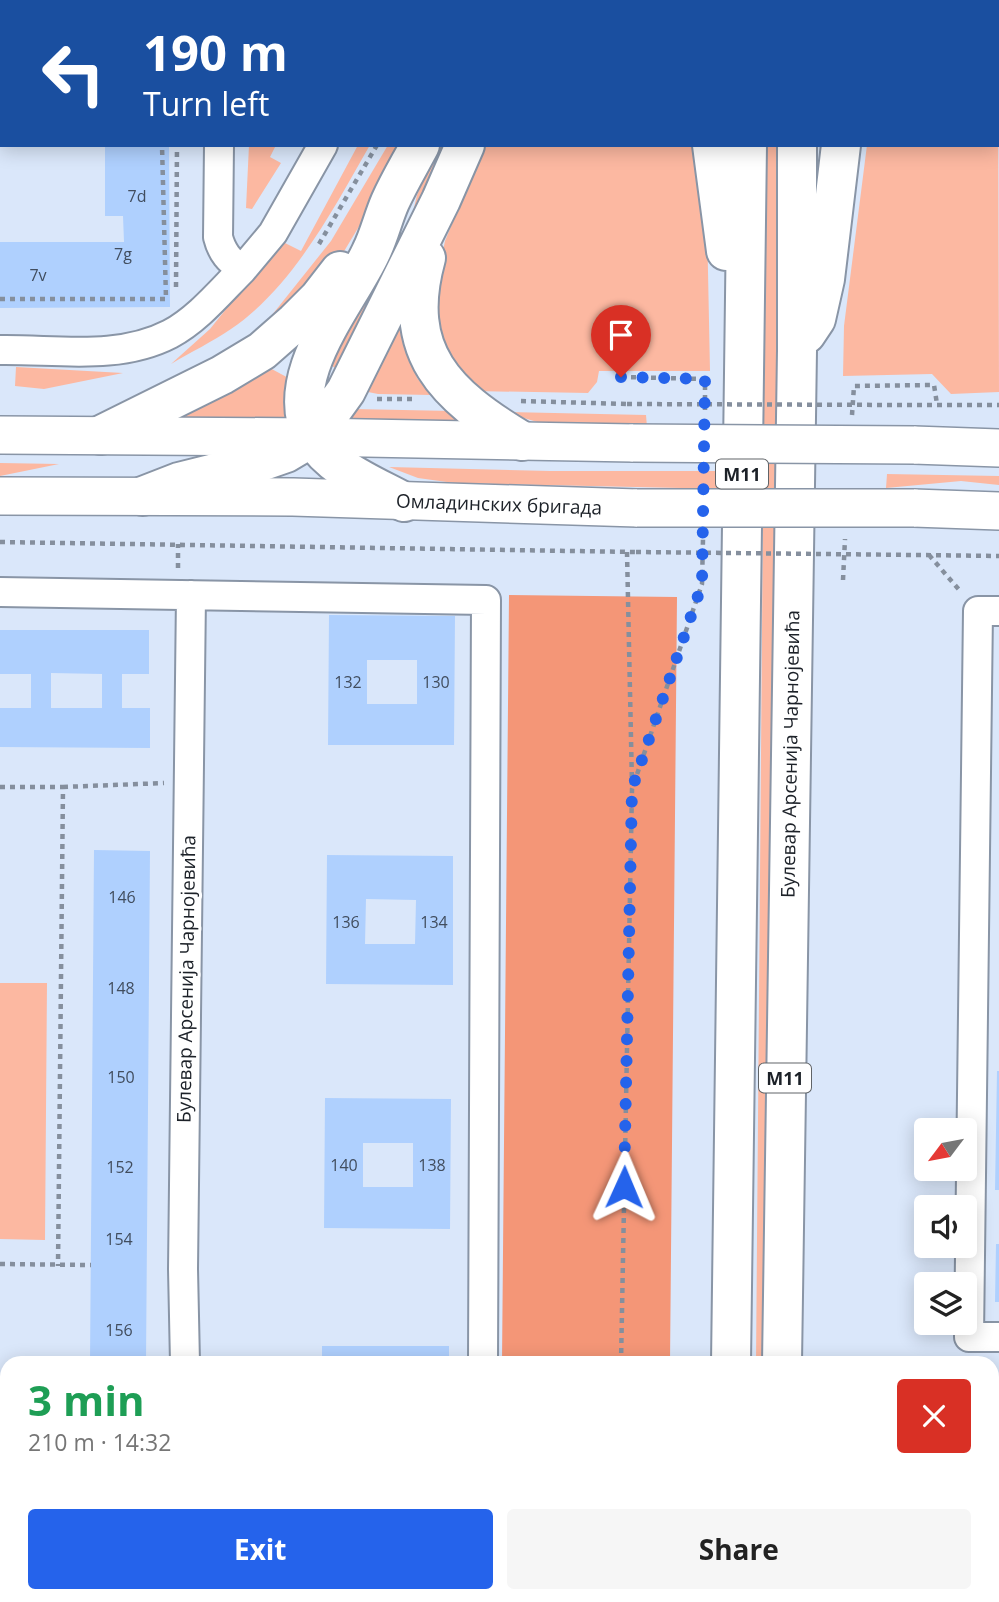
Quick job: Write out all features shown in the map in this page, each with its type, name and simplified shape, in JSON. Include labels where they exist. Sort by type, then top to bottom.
[{"type":"highway","points":[[404,502],[342,467],[327,455],[313,437],[305,401],[309,372],[325,332],[371,251],[390,201],[419,147]]},
{"type":"highway","points":[[143,496],[179,482],[263,461],[286,453],[313,437],[346,391],[441,200],[464,147]]},
{"type":"highway","points":[[712,147],[726,253],[743,348]]},
{"type":"highway","name":"M11","points":[[731,1356],[747,147]]},
{"type":"highway","name":"Булевар Арсенија Чарнојевића","points":[[782,1356],[797,350],[797,147]]},
{"type":"highway","points":[[797,350],[816,319],[825,278],[841,147]]},
{"type":"highway","points":[[441,200],[417,301],[419,328],[425,352],[442,378],[462,399],[492,423],[522,441]]},
{"type":"highway","points":[[101,435],[222,375],[262,351],[319,298],[390,201]]},
{"type":"main road","points":[[0,435],[999,447]]},
{"type":"main road","name":"Омладинских бригада","points":[[0,496],[293,497],[637,508],[999,511]]},
{"type":"street","points":[[219,147],[218,237],[221,249],[228,259],[242,270]]},
{"type":"street","points":[[0,350],[102,351],[143,346],[172,333],[242,270],[273,233],[322,147]]},
{"type":"street","points":[[0,592],[486,600],[483,1356]]},
{"type":"street","name":"Булевар Арсенија Чарнојевића","points":[[185,1356],[183,1242],[191,596]]},
{"type":"street","points":[[989,611],[969,1337],[999,1337]]},
{"type":"path","points":[[0,299],[166,299],[162,147]]},
{"type":"path","points":[[176,287],[177,147]]},
{"type":"path","points":[[621,377],[705,379],[705,420]]},
{"type":"path","points":[[868,386],[934,385],[937,404]]},
{"type":"path","points":[[365,399],[430,399]]},
{"type":"path","points":[[513,400],[627,404],[999,405]]},
{"type":"path","points":[[632,789],[702,584],[703,529]]},
{"type":"path","points":[[0,542],[999,556]]},
{"type":"path","points":[[621,1356],[632,789],[627,551]]},
{"type":"path","points":[[929,555],[989,611]]},
{"type":"path","points":[[0,787],[175,782]]},
{"type":"path","points":[[58,1266],[63,787]]},
{"type":"path","points":[[0,1264],[91,1265]]},
{"type":"shaded area","points":[[249,147],[275,147],[270,157],[281,163],[252,209],[246,208]]},
{"type":"shaded area","points":[[357,147],[369,147],[327,220],[274,291],[231,329],[171,364],[210,329],[277,246],[283,242],[301,251]]},
{"type":"shaded area","points":[[387,147],[407,147],[337,263],[264,325],[331,241]]},
{"type":"shaded area","points":[[438,147],[451,147],[341,371],[330,365],[413,212],[417,195]]},
{"type":"shaded area","points":[[483,147],[696,147],[707,222],[710,371],[599,371],[597,382],[588,393],[474,391],[445,360],[431,308],[445,241]]},
{"type":"shaded area","points":[[766,147],[787,147],[776,1356],[756,1356]]},
{"type":"shaded area","points":[[867,147],[998,147],[999,392],[951,394],[932,374],[843,376],[844,326]]},
{"type":"shaded area","points":[[403,321],[417,378],[431,395],[378,394],[363,391]]},
{"type":"shaded area","points":[[16,367],[123,373],[44,389],[15,386]]},
{"type":"shaded area","points":[[268,367],[294,381],[293,420],[168,419]]},
{"type":"shaded area","points":[[353,409],[452,411],[461,422],[342,423]]},
{"type":"shaded area","points":[[504,412],[646,415],[647,427],[544,424]]},
{"type":"shaded area","points":[[0,463],[59,464],[0,476]]},
{"type":"shaded area","points":[[389,467],[550,471],[728,471],[728,489],[454,483],[418,478]]},
{"type":"shaded area","points":[[887,474],[999,476],[999,485],[961,481],[886,488]]},
{"type":"shaded area","points":[[509,595],[677,597],[670,1356],[502,1356]]},
{"type":"shaded area","points":[[0,983],[47,983],[45,1240],[0,1239]]},
{"type":"building","points":[[105,147],[169,147],[170,307],[0,308],[0,242],[124,242],[123,216],[105,216]]},
{"type":"building","points":[[329,615],[455,616],[454,745],[328,745]],"holes":[[[367,660],[417,660],[417,704],[367,704]]]},
{"type":"building","points":[[0,630],[149,630],[149,674],[122,674],[122,708],[150,708],[150,748],[0,747],[0,708],[31,708],[31,674],[0,674]],"holes":[[[51,673],[102,674],[102,708],[51,708]]]},
{"type":"building","points":[[94,850],[150,851],[146,1356],[90,1356]]},
{"type":"building","points":[[327,855],[453,856],[453,985],[326,984]],"holes":[[[366,899],[416,900],[415,944],[365,944]]]},
{"type":"building","points":[[997,1071],[999,1190],[995,1190]]},
{"type":"building","points":[[325,1098],[451,1099],[450,1229],[324,1228]],"holes":[[[363,1143],[413,1143],[413,1187],[363,1187]]]},
{"type":"building","points":[[996,1244],[999,1244],[999,1302],[995,1302]]},
{"type":"building","points":[[322,1346],[449,1346],[449,1356],[322,1356]]},
{"type":"route","points":[[621,377],[705,379],[702,584],[632,789],[624,1187]]}]
